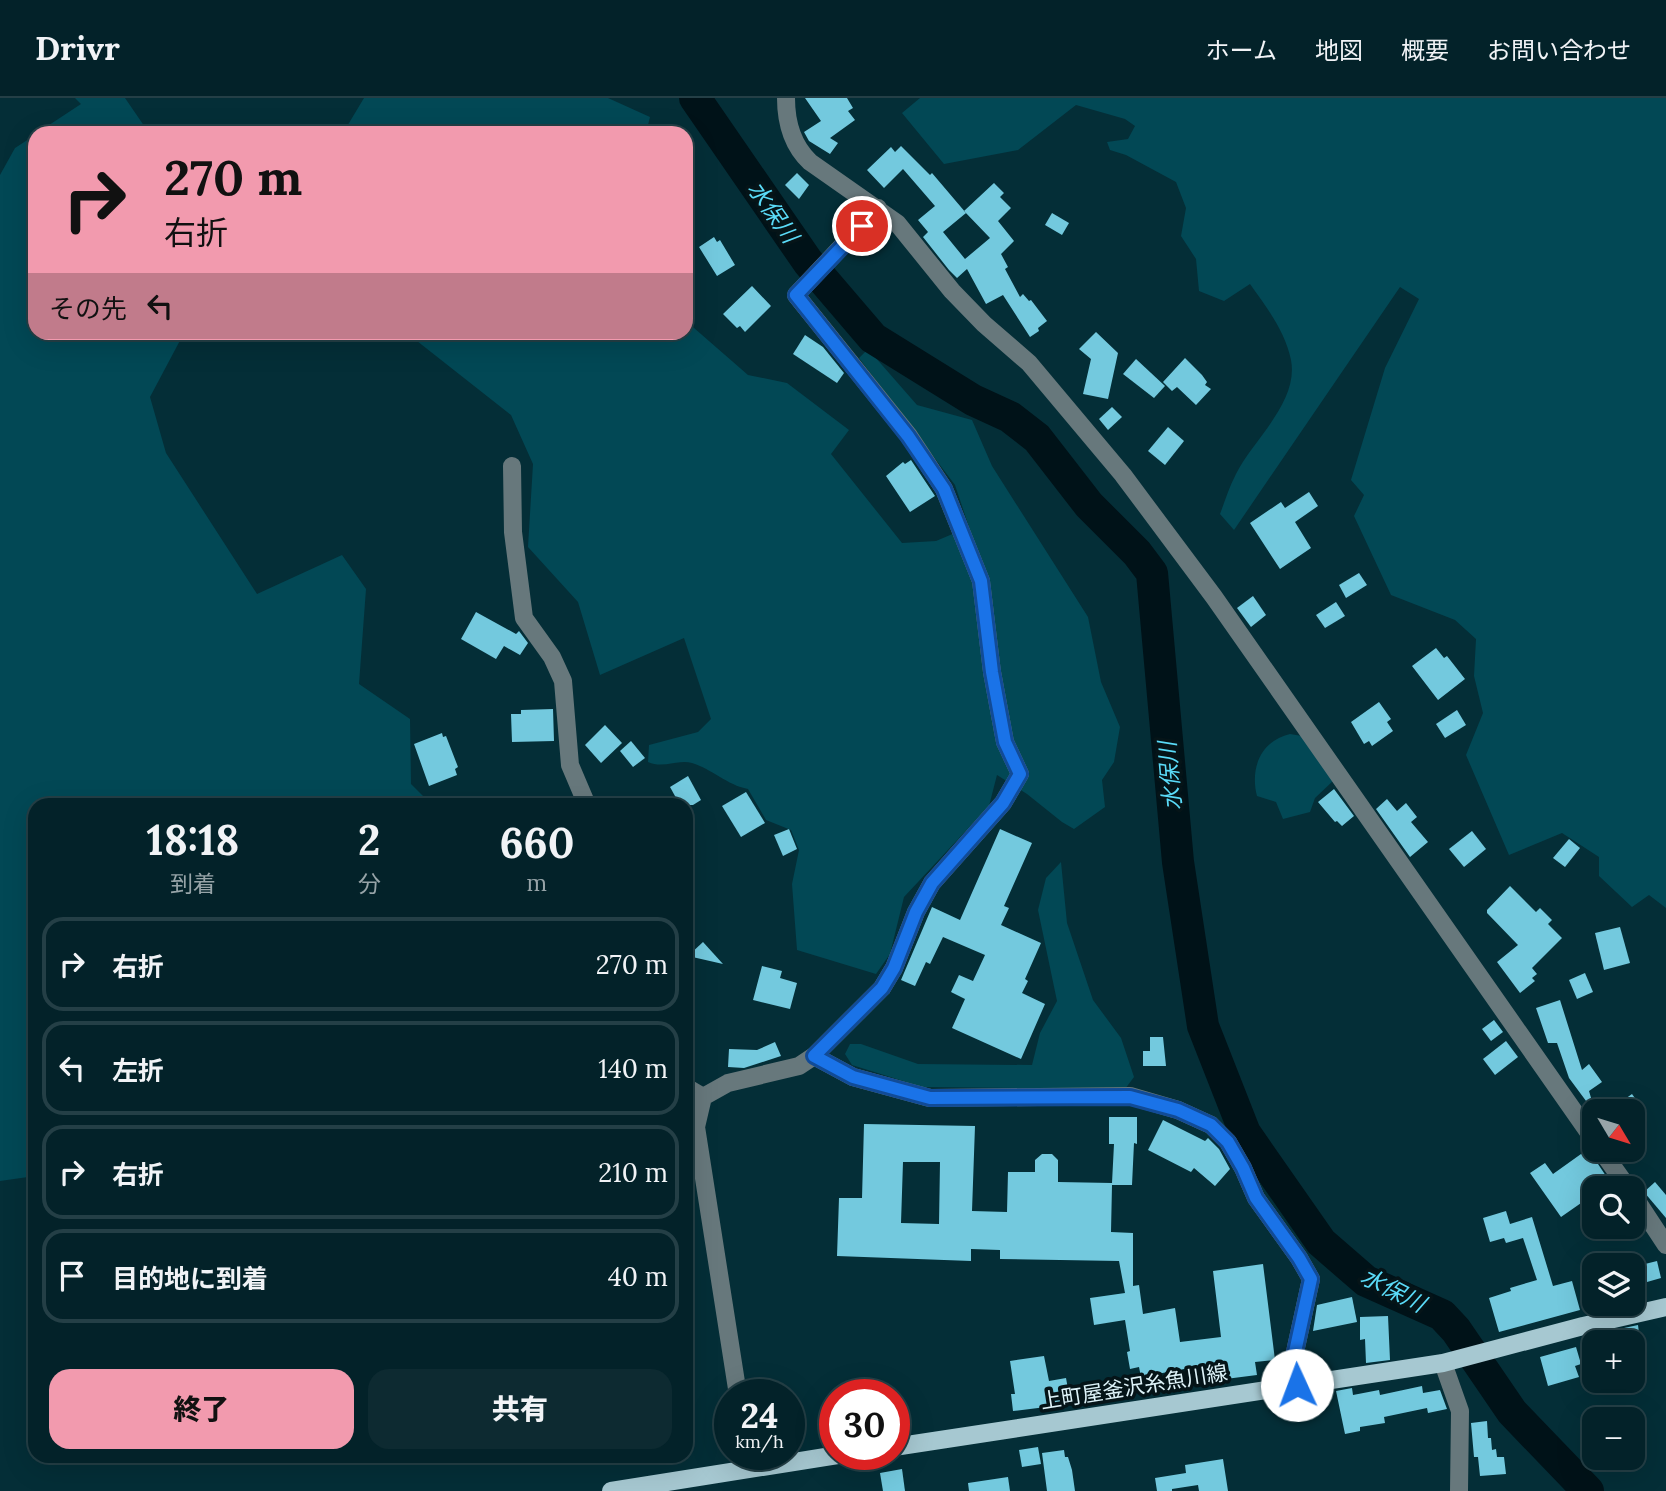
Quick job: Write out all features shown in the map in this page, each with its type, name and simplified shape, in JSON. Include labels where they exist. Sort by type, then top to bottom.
[{"type":"main road","name":"上町屋釜沢糸魚川線","points":[[910,1445],[1447,1362],[1583,1325],[1666,1307]]},
{"type":"main road","points":[[611,1491],[714,1469]]},
{"type":"street","points":[[786,98],[786,113],[799,151],[810,162],[897,223],[952,291],[984,324],[1029,363],[1123,475],[1214,597],[1582,1123]]},
{"type":"street","points":[[736,1379],[696,1126],[703,1097],[728,1083],[799,1066],[814,1056],[882,988],[894,968],[916,912],[932,883],[1003,803],[1020,774],[1005,742],[992,672],[981,581],[944,489],[908,436],[796,295],[878,208]]},
{"type":"street","points":[[512,466],[513,532],[524,618],[552,657],[563,681],[570,765],[584,798]]},
{"type":"street","points":[[814,1056],[853,1077],[930,1098],[1130,1097],[1178,1110],[1211,1125],[1228,1142],[1256,1198],[1311,1279],[1295,1352],[1297,1385]]},
{"type":"street","points":[[693,1091],[703,1097]]},
{"type":"street","points":[[1645,1213],[1666,1245]]},
{"type":"street","points":[[1447,1362],[1460,1411],[1459,1491]]},
{"type":"shaded area","points":[[75,98],[125,98],[144,126],[48,126],[81,104]]},
{"type":"shaded area","points":[[364,98],[608,98],[650,117],[648,126],[347,126]]},
{"type":"shaded area","points":[[920,98],[1666,98],[1666,908],[1649,895],[1632,907],[1599,876],[1599,857],[1562,833],[1509,855],[1466,755],[1483,713],[1474,676],[1476,639],[1455,620],[1391,595],[1354,516],[1364,495],[1351,480],[1385,368],[1419,299],[1400,287],[1234,530],[1220,514],[1236,474],[1282,406],[1292,376],[1291,360],[1280,330],[1250,284],[1224,301],[1199,291],[1196,259],[1181,236],[1186,208],[1176,182],[1126,155],[1110,150],[1107,142],[1128,139],[1135,126],[1125,119],[1076,105],[1018,150],[944,164],[902,113]]},
{"type":"shaded area","points":[[28,140],[28,340],[180,340],[150,397],[166,453],[257,594],[342,555],[366,589],[359,684],[410,719],[411,784],[425,798],[28,798],[28,1177],[0,1181],[0,175],[15,148]]},
{"type":"shaded area","points":[[693,327],[748,375],[787,383],[849,430],[831,454],[902,543],[936,541],[969,527],[955,485],[859,358],[868,349],[917,405],[972,420],[992,466],[1088,617],[1101,682],[1120,727],[1114,762],[1102,780],[1105,807],[1074,829],[997,775],[989,806],[904,897],[890,954],[876,974],[797,950],[792,884],[799,850],[791,830],[766,820],[748,789],[706,769],[692,763],[659,765],[648,762],[649,745],[698,732],[711,719],[684,638],[600,675],[578,602],[528,547],[533,464],[511,415],[414,340],[693,340]]},
{"type":"shaded area","points":[[1290,734],[1302,736],[1334,780],[1315,798],[1310,812],[1283,819],[1276,802],[1257,796],[1255,776],[1256,766],[1265,750],[1271,743]]},
{"type":"shaded area","points":[[1061,862],[1067,923],[1093,1000],[1121,1038],[1134,1077],[1125,1089],[922,1087],[852,1065],[845,1054],[850,1044],[861,1044],[918,1064],[1032,1065],[1040,1033],[1057,1001],[1038,910],[1046,878]]},
{"type":"building","points":[[805,98],[847,98],[853,108],[848,111],[855,120],[830,138],[838,143],[830,154],[809,141],[804,132],[821,121]]},
{"type":"building","points":[[901,146],[930,175],[932,173],[964,211],[994,183],[1004,193],[1000,197],[1011,208],[998,221],[1014,241],[1001,254],[1008,267],[1005,269],[1020,297],[1023,294],[1031,300],[1047,321],[1038,328],[1039,331],[1030,337],[1003,295],[986,304],[967,269],[957,278],[949,270],[923,237],[928,232],[918,220],[935,206],[903,169],[884,188],[867,170],[891,147],[895,152]],"holes":[[[966,213],[990,238],[965,259],[943,232]]]},
{"type":"building","points":[[797,173],[809,185],[799,199],[785,185]]},
{"type":"building","points":[[1052,213],[1069,223],[1062,235],[1045,225]]},
{"type":"building","points":[[714,237],[717,242],[720,240],[735,265],[717,276],[699,247]]},
{"type":"building","points":[[752,286],[771,306],[745,332],[723,314]]},
{"type":"building","points":[[1096,332],[1118,353],[1108,399],[1083,394],[1091,359],[1079,349]]},
{"type":"building","points":[[805,335],[823,347],[844,373],[837,383],[793,354]]},
{"type":"building","points":[[1185,358],[1202,375],[1207,382],[1205,385],[1211,389],[1196,405],[1177,387],[1172,391],[1163,382]]},
{"type":"building","points":[[1136,359],[1165,386],[1154,398],[1123,374]]},
{"type":"building","points":[[1112,407],[1122,417],[1108,430],[1099,419]]},
{"type":"building","points":[[1168,427],[1184,441],[1165,465],[1148,451]]},
{"type":"building","points":[[911,460],[935,496],[910,512],[886,476],[903,462],[905,464]]},
{"type":"building","points":[[1309,492],[1318,506],[1295,522],[1311,548],[1280,569],[1250,523],[1281,502],[1285,508]]},
{"type":"building","points":[[1359,573],[1367,585],[1346,598],[1339,585]]},
{"type":"building","points":[[1253,596],[1266,615],[1251,627],[1237,608]]},
{"type":"building","points":[[1336,602],[1345,616],[1325,628],[1316,615]]},
{"type":"building","points":[[476,612],[516,634],[519,631],[528,643],[520,655],[504,646],[496,659],[461,639]]},
{"type":"building","points":[[1436,648],[1444,658],[1447,656],[1465,679],[1438,700],[1412,666]]},
{"type":"building","points":[[1379,702],[1391,719],[1387,722],[1393,731],[1372,746],[1369,741],[1364,744],[1351,722]]},
{"type":"building","points":[[553,709],[554,741],[512,742],[511,714],[521,714],[521,710]]},
{"type":"building","points":[[1457,710],[1466,725],[1445,738],[1436,724]]},
{"type":"building","points":[[605,725],[622,743],[601,763],[585,745]]},
{"type":"building","points":[[442,733],[443,737],[446,736],[458,767],[455,769],[457,775],[429,786],[414,744]]},
{"type":"building","points":[[631,741],[645,758],[633,767],[620,751]]},
{"type":"building","points":[[688,776],[701,800],[693,805],[693,798],[676,798],[670,787]]},
{"type":"building","points":[[1334,789],[1354,816],[1342,826],[1335,822],[1318,802]]},
{"type":"building","points":[[746,792],[765,823],[741,837],[722,806]]},
{"type":"building","points":[[1387,799],[1397,811],[1406,803],[1417,817],[1411,822],[1428,842],[1410,857],[1376,809]]},
{"type":"building","points":[[789,829],[797,849],[783,856],[774,835]]},
{"type":"building","points":[[1000,829],[1032,843],[1004,906],[1009,908],[1001,925],[1041,943],[1025,979],[1028,981],[1022,993],[1045,1004],[1021,1059],[952,1028],[965,999],[951,992],[959,975],[973,981],[985,955],[943,937],[930,964],[926,962],[915,986],[901,980],[932,907],[960,920]]},
{"type":"building","points":[[1472,831],[1486,849],[1464,867],[1449,849]]},
{"type":"building","points":[[1569,839],[1580,848],[1565,867],[1553,858]]},
{"type":"building","points":[[1510,886],[1536,912],[1540,908],[1552,920],[1548,924],[1562,938],[1532,968],[1537,974],[1532,978],[1535,981],[1520,993],[1497,962],[1518,945],[1487,913]]},
{"type":"building","points":[[1620,927],[1630,963],[1604,970],[1595,933]]},
{"type":"building","points":[[703,942],[723,964],[693,957],[693,951]]},
{"type":"building","points":[[762,966],[782,971],[780,978],[797,983],[790,1009],[753,1000]]},
{"type":"building","points":[[1585,973],[1593,992],[1577,999],[1569,980]]},
{"type":"building","points":[[1560,1000],[1582,1070],[1589,1064],[1602,1082],[1589,1091],[1591,1099],[1585,1099],[1569,1078],[1557,1043],[1548,1043],[1536,1008]]},
{"type":"building","points":[[1494,1020],[1503,1032],[1491,1041],[1482,1029]]},
{"type":"building","points":[[1150,1037],[1163,1037],[1166,1066],[1143,1066],[1143,1051],[1150,1051]]},
{"type":"building","points":[[1506,1041],[1518,1057],[1495,1075],[1483,1059]]},
{"type":"building","points":[[775,1042],[781,1056],[744,1068],[728,1067],[729,1049],[757,1050]]},
{"type":"building","points":[[1109,1117],[1137,1117],[1132,1185],[1112,1185],[1111,1232],[1133,1233],[1133,1286],[1139,1285],[1143,1314],[1175,1308],[1180,1342],[1221,1337],[1213,1271],[1263,1264],[1275,1360],[1255,1362],[1257,1375],[1202,1382],[1200,1366],[1141,1377],[1139,1367],[1130,1369],[1125,1320],[1094,1325],[1090,1298],[1125,1293],[1119,1261],[1000,1259],[1000,1250],[971,1249],[971,1261],[837,1256],[839,1198],[862,1198],[864,1124],[975,1126],[972,1211],[1007,1212],[1008,1172],[1035,1172],[1035,1160],[1042,1154],[1052,1154],[1058,1160],[1058,1182],[1112,1183],[1114,1144],[1109,1144]],"holes":[[[903,1162],[940,1162],[939,1224],[901,1223]]]},
{"type":"building","points":[[1163,1120],[1205,1141],[1208,1138],[1219,1149],[1230,1169],[1215,1186],[1194,1168],[1191,1172],[1148,1150]]},
{"type":"building","points":[[1582,1153],[1582,1162],[1597,1162],[1606,1176],[1582,1176],[1582,1202],[1561,1217],[1530,1173],[1545,1163],[1553,1174]]},
{"type":"building","points":[[1655,1182],[1666,1195],[1666,1218],[1645,1193]]},
{"type":"building","points":[[1506,1211],[1510,1224],[1532,1217],[1553,1286],[1572,1281],[1580,1310],[1499,1332],[1489,1298],[1537,1280],[1523,1238],[1506,1243],[1504,1238],[1490,1242],[1483,1218]]},
{"type":"building","points":[[1657,1261],[1661,1278],[1645,1283],[1645,1264]]},
{"type":"building","points":[[1352,1297],[1357,1322],[1313,1331],[1317,1305]]},
{"type":"building","points":[[1388,1316],[1390,1360],[1366,1363],[1365,1339],[1360,1340],[1360,1317]]},
{"type":"building","points":[[1638,1325],[1639,1330],[1624,1330]]},
{"type":"building","points":[[1576,1347],[1581,1364],[1575,1366],[1579,1377],[1548,1386],[1540,1357]]},
{"type":"building","points":[[1044,1356],[1049,1381],[1066,1378],[1070,1400],[1046,1407],[1013,1411],[1011,1394],[1015,1394],[1010,1361]]},
{"type":"building","points":[[1422,1386],[1423,1393],[1440,1390],[1447,1409],[1428,1413],[1427,1408],[1384,1417],[1385,1423],[1360,1427],[1360,1431],[1345,1434],[1336,1391],[1352,1388],[1353,1395],[1379,1390],[1380,1395]]},
{"type":"building","points":[[1487,1421],[1492,1450],[1496,1449],[1497,1457],[1504,1457],[1506,1474],[1480,1476],[1478,1457],[1474,1457],[1471,1423]]},
{"type":"building","points":[[1038,1447],[1041,1464],[1022,1467],[1019,1450]]},
{"type":"building","points":[[1064,1450],[1072,1470],[1075,1491],[1047,1491],[1042,1453]]},
{"type":"building","points":[[1223,1459],[1228,1491],[1199,1491],[1198,1485],[1172,1491],[1157,1491],[1155,1478],[1186,1473],[1185,1465]]},
{"type":"building","points":[[902,1470],[905,1491],[883,1491],[880,1473]]},
{"type":"building","points":[[1008,1477],[1010,1491],[969,1491],[968,1483]]},
{"type":"waterway","name":"水保川","points":[[695,98],[808,262],[873,338],[973,400],[1010,417],[1037,438],[1089,505],[1137,553],[1152,573],[1178,862],[1203,1026],[1245,1133],[1321,1242],[1366,1281],[1442,1315],[1456,1330],[1512,1412],[1588,1491]]},
{"type":"route","points":[[862,226],[796,295],[908,436],[944,489],[981,581],[992,672],[1005,742],[1020,774],[1003,803],[932,883],[916,912],[894,968],[882,988],[814,1056],[853,1077],[900,1092],[930,1098],[1130,1097],[1178,1110],[1211,1125],[1228,1142],[1256,1198],[1311,1279],[1295,1352],[1297,1385]]}]
